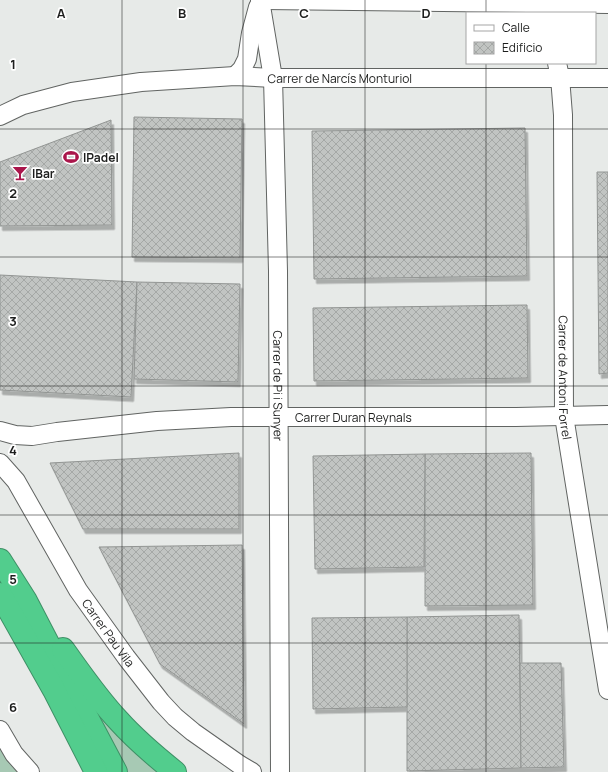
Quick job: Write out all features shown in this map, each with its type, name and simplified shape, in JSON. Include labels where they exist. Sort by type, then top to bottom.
[{"type":"highway","points":[[0,560],[26,601],[116,772]]},
{"type":"highway","points":[[0,594],[54,690],[96,772]]},
{"type":"highway","points":[[26,601],[61,646],[95,694],[118,721],[157,758],[175,772]]},
{"type":"street","points":[[235,76],[242,69],[247,59],[260,0]]},
{"type":"street","name":"Carrer de Pi i Sunyer","points":[[260,0],[273,78],[278,271],[280,772]]},
{"type":"street","points":[[264,0],[544,5],[608,4]]},
{"type":"street","name":"Carrer de Narcís Monturiol","points":[[0,116],[23,105],[72,92],[141,82],[235,76],[273,78],[559,70],[608,78]]},
{"type":"street","name":"Carrer de Antoni Forrel","points":[[559,70],[563,115],[564,416],[608,690]]},
{"type":"street","name":"Carrer Duran Reynals","points":[[0,430],[15,435],[32,436],[157,421],[231,417],[279,418],[608,415]]},
{"type":"street","name":"Carrer Pau Vila","points":[[0,463],[16,482],[78,590],[161,702],[175,717],[193,732],[252,772]]},
{"type":"street","points":[[0,730],[14,754],[30,772]]},
{"type":"green space","points":[[102,721],[159,772],[128,772]]},
{"type":"green space","points":[[0,747],[20,772],[0,772]]},
{"type":"building","points":[[134,117],[242,119],[240,258],[132,257]]},
{"type":"building","points":[[111,120],[112,225],[0,226],[0,162]]},
{"type":"building","points":[[525,128],[527,276],[314,279],[312,131]]},
{"type":"building","points":[[597,172],[608,172],[608,373],[599,374]]},
{"type":"building","points":[[0,275],[137,282],[131,397],[0,390]]},
{"type":"building","points":[[137,282],[240,284],[238,382],[134,379]]},
{"type":"building","points":[[527,305],[528,378],[314,381],[313,308]]},
{"type":"building","points":[[239,453],[239,529],[83,529],[50,463]]},
{"type":"building","points":[[531,453],[533,605],[425,606],[425,454]]},
{"type":"building","points":[[425,454],[424,567],[315,569],[313,456]]},
{"type":"building","points":[[242,545],[244,724],[160,664],[99,547]]},
{"type":"building","points":[[519,615],[521,768],[407,771],[407,617]]},
{"type":"building","points":[[407,617],[407,707],[313,709],[312,618]]},
{"type":"building","points":[[520,663],[561,663],[564,767],[521,768]]},
{"type":"place","name":"IPadel","points":[[71,157]]},
{"type":"place","name":"IBar","points":[[20,173]]}]
